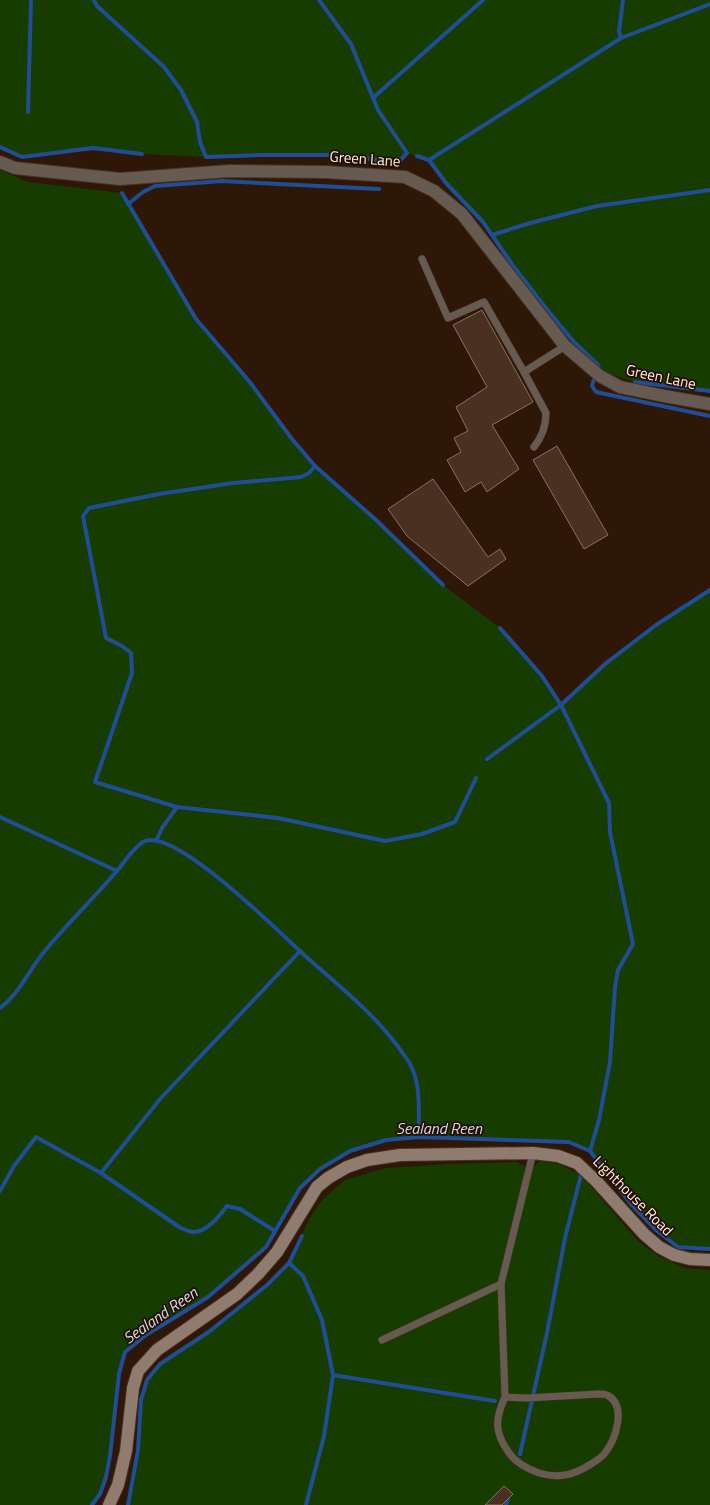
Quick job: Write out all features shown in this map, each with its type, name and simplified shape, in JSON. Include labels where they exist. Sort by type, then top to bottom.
[{"type":"main road","name":"Lighthouse Road","points":[[109,1505],[118,1485],[126,1451],[133,1388],[138,1370],[157,1350],[236,1294],[258,1274],[277,1252],[317,1187],[328,1178],[347,1167],[367,1160],[400,1155],[533,1153],[558,1156],[577,1163],[597,1182],[644,1234],[660,1247],[674,1255],[690,1259],[710,1260]]},
{"type":"street","name":"Green Lane","points":[[0,162],[15,168],[120,179],[229,171],[325,172],[405,177],[434,191],[462,214],[565,346],[600,376],[620,387],[710,404]]},
{"type":"lane","points":[[422,259],[448,318],[484,302],[546,413],[542,433],[534,447]]},
{"type":"lane","points":[[524,372],[565,346]]},
{"type":"lane","points":[[505,1397],[527,1398],[598,1394],[606,1395],[618,1408],[616,1431],[606,1452],[598,1460],[577,1472],[564,1475],[546,1475],[516,1461],[499,1435],[497,1423],[498,1412],[505,1397],[501,1284],[533,1153]]},
{"type":"lane","points":[[382,1340],[501,1284]]},
{"type":"green space","points":[[0,0],[710,0],[710,189],[648,199],[710,190],[710,391],[635,382],[599,370],[598,365],[574,342],[545,307],[514,267],[483,222],[446,183],[429,160],[407,153],[398,163],[342,155],[260,155],[206,157],[142,154],[93,148],[22,157],[0,147]]},
{"type":"green space","points":[[0,170],[28,182],[122,193],[196,319],[249,381],[292,439],[315,466],[375,519],[443,585],[500,628],[542,676],[561,705],[605,664],[656,625],[710,590],[710,1249],[678,1247],[656,1230],[631,1204],[590,1151],[569,1142],[419,1137],[386,1140],[350,1151],[320,1169],[300,1188],[266,1247],[208,1297],[146,1335],[125,1352],[119,1374],[110,1456],[106,1477],[100,1494],[92,1505],[0,1505]]},
{"type":"green space","points":[[540,1161],[559,1164],[581,1175],[638,1241],[658,1256],[685,1268],[710,1270],[710,1505],[128,1505],[138,1450],[141,1400],[147,1380],[160,1364],[210,1331],[267,1285],[289,1263],[309,1219],[323,1199],[345,1180],[386,1168],[445,1164],[517,1162],[524,1166],[533,1167]]},
{"type":"building","points":[[482,310],[533,402],[492,425],[519,469],[487,492],[481,482],[465,492],[447,460],[461,452],[454,438],[468,431],[456,407],[487,387],[453,325]]},
{"type":"building","points":[[557,446],[608,535],[584,549],[533,460]]},
{"type":"building","points":[[433,479],[488,557],[500,549],[506,559],[468,586],[407,536],[388,509]]},
{"type":"building","points":[[504,1486],[513,1494],[502,1505],[485,1505]]},
{"type":"waterway","points":[[28,112],[31,0]]},
{"type":"waterway","points":[[94,0],[97,6],[164,67],[181,90],[197,122],[200,142],[206,157],[260,155],[342,155],[398,163],[407,153],[378,110],[351,44],[319,0]]},
{"type":"waterway","points":[[374,97],[483,0]]},
{"type":"waterway","points":[[621,38],[619,31],[623,0]]},
{"type":"waterway","points":[[429,160],[621,38],[710,4]]},
{"type":"waterway","points":[[0,147],[22,157],[93,148],[142,154]]},
{"type":"waterway","points":[[417,156],[429,160],[446,183],[483,222],[514,267],[545,307],[574,342],[598,365],[599,370]]},
{"type":"waterway","points":[[128,204],[143,192],[155,186],[222,181],[379,189]]},
{"type":"waterway","points":[[492,235],[530,223],[597,206],[710,190]]},
{"type":"waterway","points":[[122,193],[196,319],[249,381],[292,439],[315,466],[375,519],[443,585]]},
{"type":"waterway","points":[[594,379],[592,386],[596,392],[710,416]]},
{"type":"waterway","points":[[635,382],[710,391]]},
{"type":"waterway","points":[[315,466],[309,473],[301,477],[233,483],[159,494],[89,508],[83,516],[106,638],[122,646],[131,653],[132,673],[95,782],[177,807],[278,818],[385,841],[422,834],[455,822],[476,778]]},
{"type":"waterway","points":[[487,759],[561,705],[605,664],[656,625],[710,590]]},
{"type":"waterway","points":[[500,628],[542,676],[561,705],[609,803],[610,832],[633,944],[618,970],[615,987],[610,1062],[599,1120],[590,1151]]},
{"type":"waterway","points":[[156,841],[162,828],[177,807]]},
{"type":"waterway","points":[[0,817],[117,871]]},
{"type":"waterway","points":[[0,1008],[13,996],[53,942],[134,850],[145,841],[160,841],[179,850],[202,865],[226,884],[353,998],[377,1022],[399,1048],[414,1072],[419,1100],[419,1137]]},
{"type":"waterway","points":[[101,1173],[160,1099],[300,951]]},
{"type":"waterway","points":[[0,1191],[14,1166],[36,1137],[101,1173],[179,1227],[190,1232],[204,1229],[212,1223],[227,1206],[240,1209],[275,1231]]},
{"type":"waterway","name":"Sealand Reen","points":[[92,1505],[100,1494],[106,1477],[110,1456],[119,1374],[125,1352],[146,1335],[208,1297],[266,1247],[300,1188],[320,1169],[350,1151],[386,1140],[419,1137],[569,1142],[590,1151],[631,1204],[656,1230],[678,1247],[710,1249]]},
{"type":"waterway","points":[[520,1454],[547,1333],[565,1238],[581,1175]]},
{"type":"waterway","points":[[128,1505],[138,1450],[141,1400],[147,1380],[160,1364],[210,1331],[267,1285],[289,1263],[302,1236]]},
{"type":"waterway","points":[[289,1263],[303,1276],[322,1320],[333,1375],[324,1436],[306,1505]]},
{"type":"waterway","points":[[333,1375],[495,1401]]},
{"type":"waterway","points":[[506,1505],[508,1499]]}]
